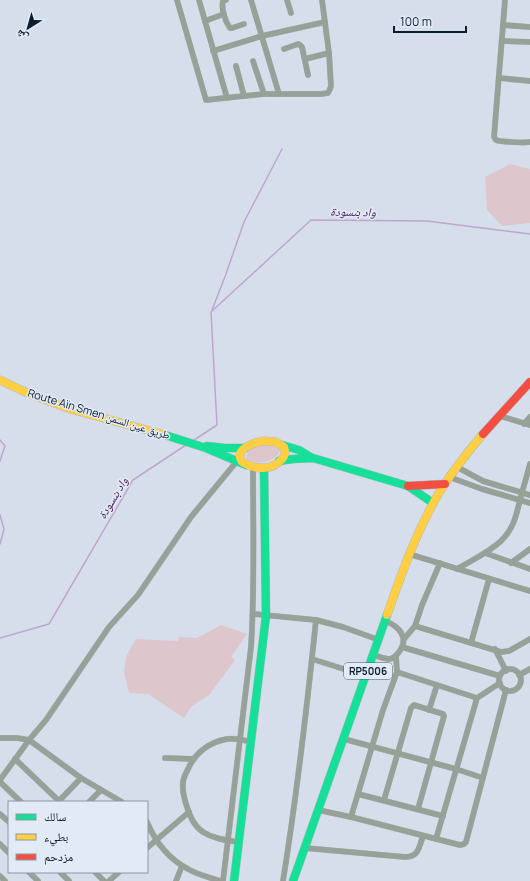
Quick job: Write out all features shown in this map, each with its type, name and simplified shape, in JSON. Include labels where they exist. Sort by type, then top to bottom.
[{"type":"street","points":[[176,0],[206,100],[264,94],[328,93],[331,86],[329,53],[322,0]]},
{"type":"street","points":[[199,0],[227,98]]},
{"type":"street","points":[[226,0],[222,3],[224,14],[230,28],[244,24]]},
{"type":"street","points":[[251,0],[279,94]]},
{"type":"street","points":[[287,0],[291,13]]},
{"type":"street","points":[[505,0],[494,138],[501,141],[520,143],[530,142]]},
{"type":"street","points":[[205,22],[224,14]]},
{"type":"street","points":[[213,51],[262,36],[325,22]]},
{"type":"street","points":[[503,25],[530,27]]},
{"type":"street","points":[[502,41],[530,42]]},
{"type":"street","points":[[284,49],[298,44],[302,47],[308,76]]},
{"type":"street","points":[[305,59],[329,53]]},
{"type":"street","points":[[253,61],[264,94]]},
{"type":"street","points":[[236,66],[244,96]]},
{"type":"street","points":[[499,78],[530,81]]},
{"type":"street","name":"Route Aïn Smen طريق عين السمن","points":[[0,380],[47,400],[96,416],[196,444],[250,466]]},
{"type":"street","name":"RP5006","points":[[293,881],[409,554],[421,526],[433,503],[457,467],[530,382]]},
{"type":"street","points":[[500,416],[527,425],[530,418]]},
{"type":"street","points":[[313,458],[300,458],[279,462],[264,468],[250,466],[242,462],[240,457],[245,448],[254,443],[264,441],[273,442],[295,449],[313,458],[408,486],[433,503]]},
{"type":"street","name":"Route Aïn Smen طريق عين السمن","points":[[196,444],[225,448],[245,448]]},
{"type":"street","points":[[279,462],[285,453],[282,445]]},
{"type":"street","points":[[20,801],[0,781],[29,740],[46,720],[109,627],[138,595],[191,516],[236,461]]},
{"type":"street","points":[[457,569],[485,553],[501,541],[511,530],[518,513],[530,464]]},
{"type":"street","points":[[148,824],[161,847],[182,866],[196,873],[222,881],[250,654],[253,614],[250,466]]},
{"type":"street","points":[[457,467],[484,481],[530,495]]},
{"type":"street","points":[[234,881],[266,616],[264,468]]},
{"type":"street","points":[[408,486],[447,481],[482,489],[530,504]]},
{"type":"street","points":[[511,563],[530,549]]},
{"type":"street","points":[[485,553],[530,569]]},
{"type":"street","points":[[409,554],[530,591]]},
{"type":"street","points":[[373,655],[386,659],[396,656],[402,647],[404,639],[415,626],[422,605],[440,563]]},
{"type":"street","points":[[471,643],[489,579]]},
{"type":"street","points":[[253,614],[316,620],[343,627],[378,640]]},
{"type":"street","points":[[284,881],[306,720],[316,620]]},
{"type":"street","points":[[385,621],[397,628],[404,639]]},
{"type":"street","points":[[415,626],[501,652],[508,652],[530,639]]},
{"type":"street","points":[[402,647],[500,676]]},
{"type":"street","points":[[495,649],[506,670]]},
{"type":"street","points":[[351,817],[383,710],[397,672],[396,656]]},
{"type":"street","points":[[312,659],[366,676]]},
{"type":"street","points":[[519,675],[530,669]]},
{"type":"street","points":[[506,670],[514,670],[519,675],[520,682],[518,688],[506,690],[500,684],[500,676],[506,670]]},
{"type":"street","points":[[397,672],[477,698]]},
{"type":"street","points":[[436,839],[477,698],[500,684]]},
{"type":"street","points":[[429,710],[437,685]]},
{"type":"street","points":[[318,810],[460,845],[465,843],[506,690]]},
{"type":"street","points":[[384,800],[411,707],[414,705],[443,714],[444,716],[418,809]]},
{"type":"street","points":[[0,738],[29,740],[81,778],[119,801]]},
{"type":"street","points":[[238,842],[213,837],[202,831],[194,824],[184,797],[183,784],[186,772],[193,759],[202,749],[215,742],[229,739],[251,742]]},
{"type":"street","points":[[344,739],[431,762],[483,778]]},
{"type":"street","points":[[165,758],[193,759]]},
{"type":"street","points":[[15,759],[57,801]]},
{"type":"street","points":[[59,801],[81,778]]},
{"type":"street","points":[[91,801],[101,790]]},
{"type":"street","points":[[358,794],[443,816]]},
{"type":"street","points":[[148,847],[189,812]]},
{"type":"street","points":[[0,814],[8,821]]},
{"type":"street","points":[[305,848],[411,857],[417,853],[423,836]]},
{"type":"street","points":[[0,844],[8,852]]},
{"type":"street","points":[[176,881],[182,866]]},
{"type":"street","points":[[30,873],[38,881]]},
{"type":"street","points":[[61,873],[69,881]]},
{"type":"street","points":[[96,873],[104,881]]},
{"type":"street","points":[[109,881],[118,873]]},
{"type":"shaded area","points":[[510,164],[530,169],[530,223],[502,226],[487,210],[485,177]]},
{"type":"shaded area","points":[[267,441],[281,448],[276,456],[271,460],[261,463],[250,461],[246,458],[251,446]]},
{"type":"shaded area","points":[[221,625],[247,634],[231,657],[235,660],[209,695],[191,707],[184,718],[148,694],[129,693],[124,673],[126,657],[136,639],[178,641],[179,637],[197,638]]},
{"type":"waterway","name":"واد بنسودة","points":[[212,310],[244,222],[282,149]]},
{"type":"waterway","name":"واد بنسودة","points":[[194,440],[217,425],[211,312],[311,220],[427,221],[530,234]]},
{"type":"waterway","name":"واد بنسودة","points":[[0,440],[5,446],[0,461]]},
{"type":"waterway","name":"واد بنسودة","points":[[0,638],[49,624],[133,480],[186,445]]},
{"type":"waterway","name":"واد بنسودة","points":[[0,515],[4,529],[0,544]]},
{"type":"traffic: fast","points":[[165,435],[206,448],[246,465]]},
{"type":"traffic: fast","points":[[282,445],[299,450],[312,458]]},
{"type":"traffic: fast","points":[[207,446],[245,448]]},
{"type":"traffic: fast","points":[[279,461],[313,458],[408,486],[433,503]]},
{"type":"traffic: fast","points":[[234,881],[266,616],[264,468]]},
{"type":"traffic: fast","points":[[293,881],[387,615]]},
{"type":"traffic: slow","points":[[0,380],[23,391],[70,409],[165,435]]},
{"type":"traffic: slow","points":[[387,615],[423,523],[449,478],[465,455],[483,434]]},
{"type":"traffic: slow","points":[[264,441],[276,442],[284,447],[285,455],[277,464],[261,468],[252,467],[242,462],[240,456],[241,452],[247,446],[264,441]]},
{"type":"traffic: jam","points":[[483,434],[530,382]]},
{"type":"traffic: jam","points":[[408,486],[445,484]]}]
